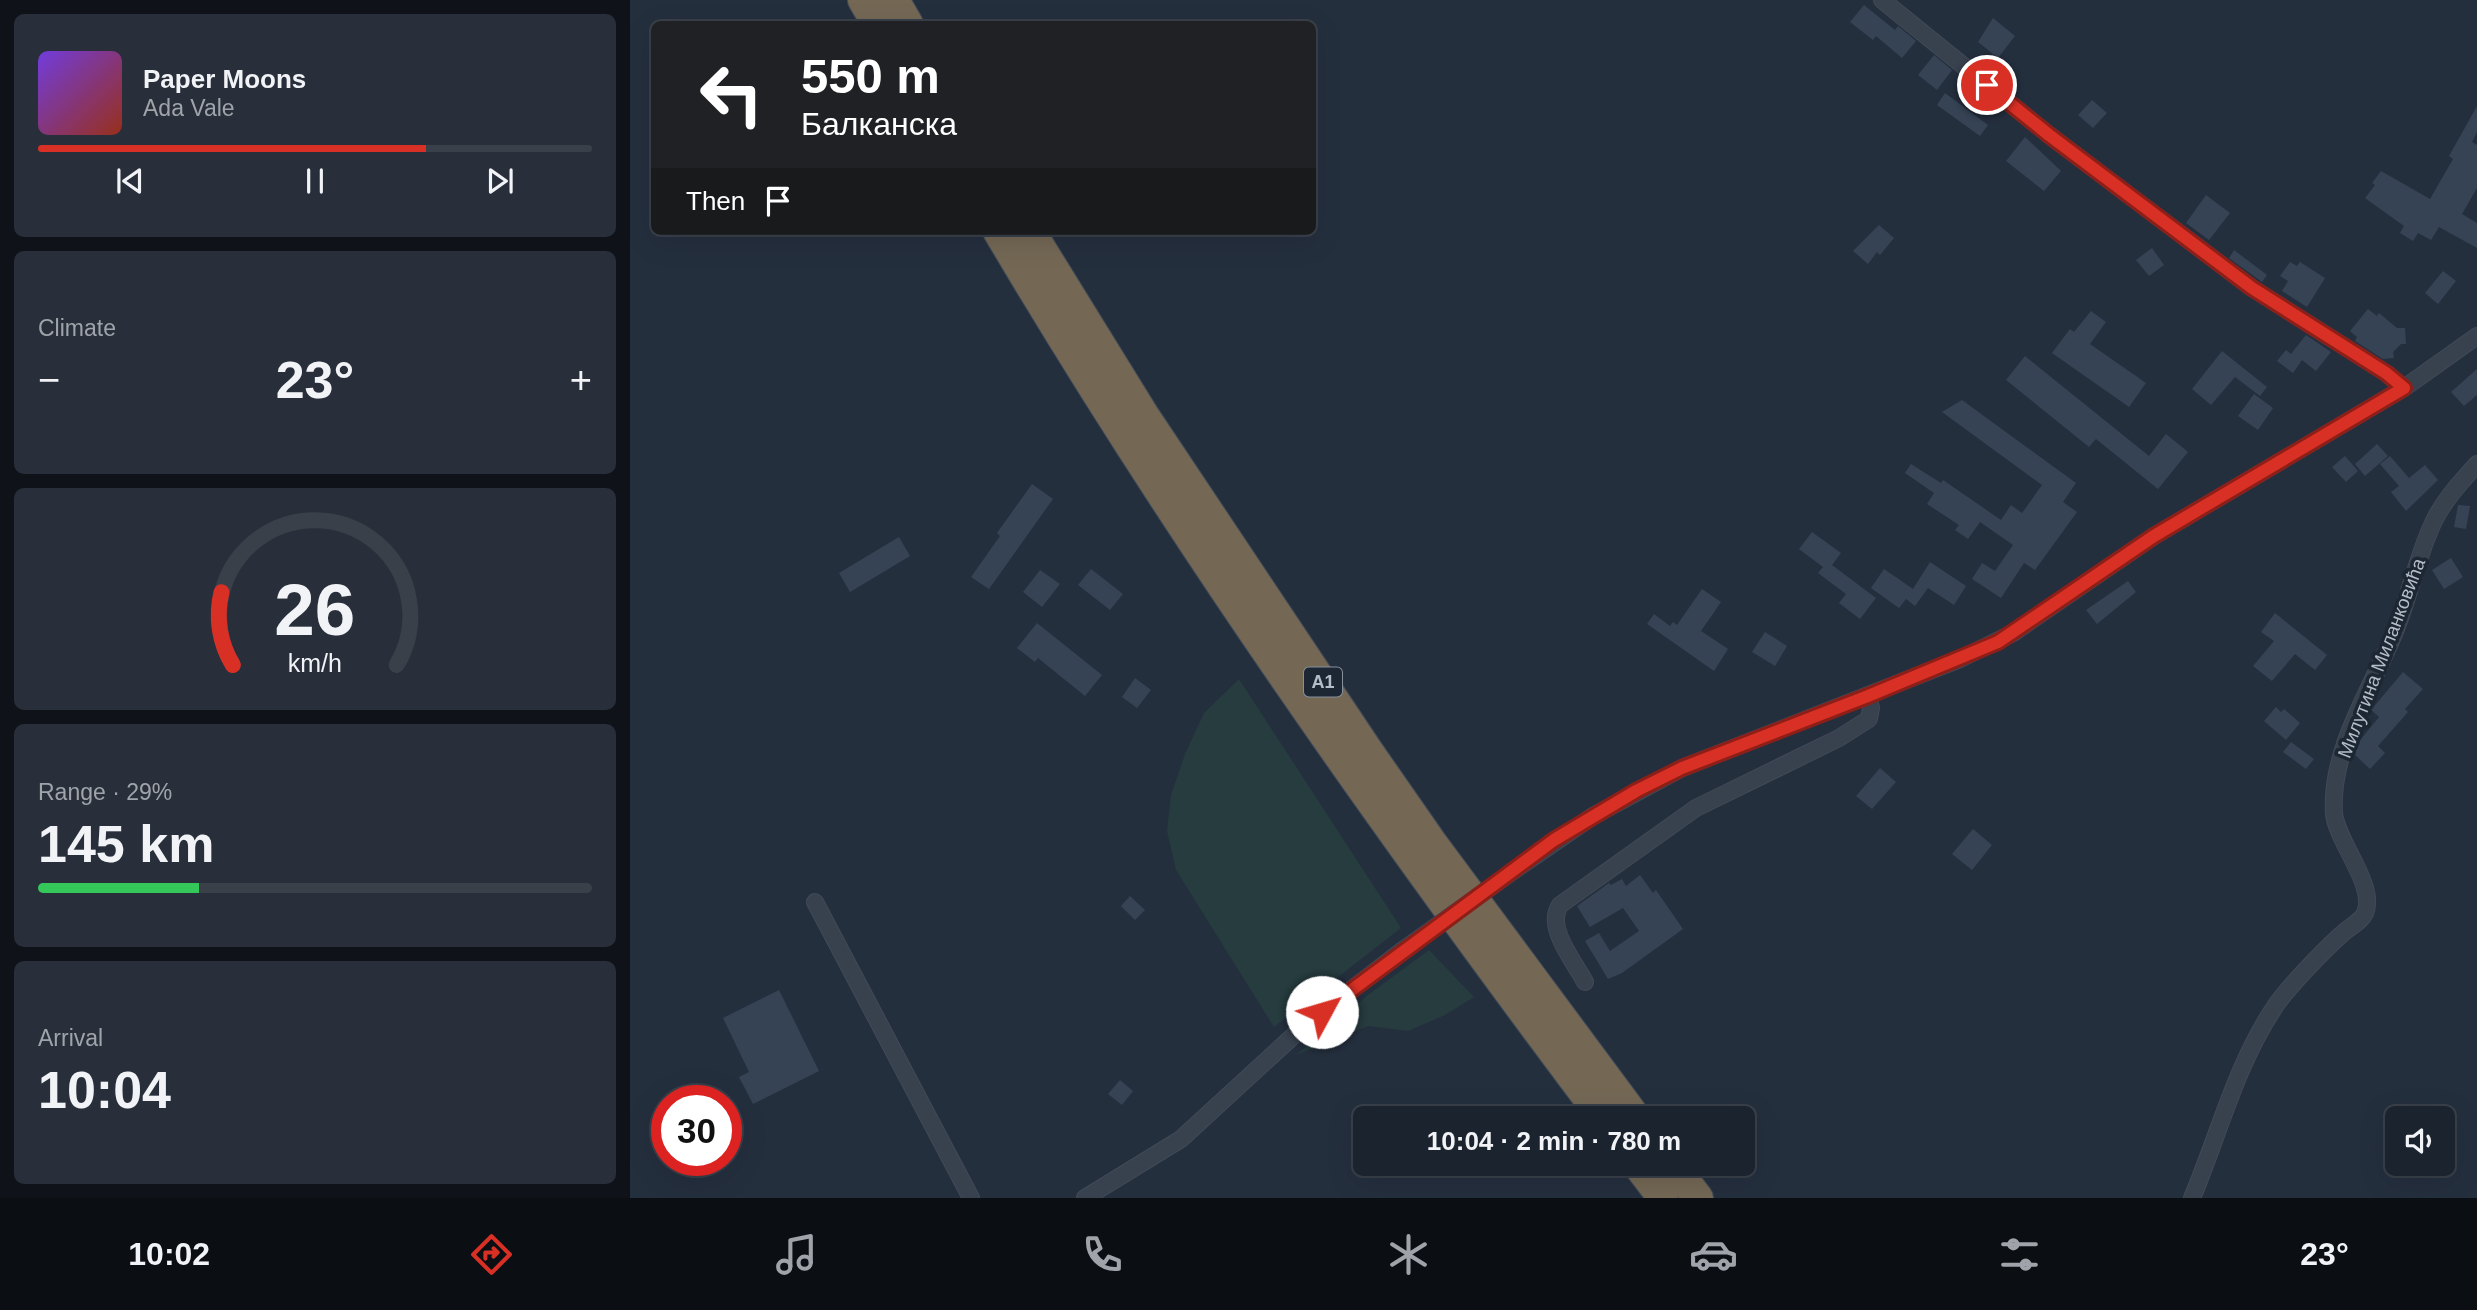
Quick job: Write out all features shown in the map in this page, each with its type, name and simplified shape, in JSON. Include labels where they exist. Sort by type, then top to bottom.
[{"type":"highway","points":[[863,0],[875,21]]},
{"type":"highway","points":[[894,0],[906,21]]},
{"type":"highway","name":"A1","points":[[1000,235],[1175,517],[1361,787],[1594,1106]]},
{"type":"highway","name":"A1","points":[[1032,235],[1143,414],[1375,761],[1440,854],[1627,1106]]},
{"type":"highway","points":[[1646,1176],[1663,1198]]},
{"type":"highway","points":[[1681,1176],[1698,1198]]},
{"type":"street","points":[[1882,0],[2049,135],[2252,288],[2386,373],[2404,388]]},
{"type":"street","points":[[1085,1198],[1181,1139],[1304,1026],[1403,950],[1593,816],[1682,768],[1971,654],[2013,633],[2154,536],[2404,388],[2477,336]]},
{"type":"street","name":"Милутина Миланковића","points":[[2192,1198],[2209,1159],[2221,1117],[2250,1050],[2275,1006],[2341,935],[2364,916],[2368,906],[2365,891],[2334,816],[2339,765],[2396,629],[2433,522],[2452,493],[2477,464]]},
{"type":"street","points":[[1585,982],[1555,926],[1554,914],[1560,905],[1696,808],[1839,738],[1870,719],[1868,696]]},
{"type":"street","points":[[815,902],[971,1198]]},
{"type":"green space","points":[[1239,679],[1401,928],[1274,1027],[1176,870],[1167,831],[1171,795],[1185,754],[1204,713]]},
{"type":"green space","points":[[1429,950],[1474,997],[1445,1015],[1408,1031],[1368,1026],[1296,1055],[1368,995]]},
{"type":"building","points":[[1864,5],[1895,30],[1898,26],[1916,41],[1902,58],[1876,36],[1873,40],[1850,22]]},
{"type":"building","points":[[1993,18],[2015,36],[1998,58],[1978,42]]},
{"type":"building","points":[[1934,55],[1952,70],[1937,90],[1918,75]]},
{"type":"building","points":[[1945,93],[1988,125],[1980,136],[1937,105]]},
{"type":"building","points":[[2092,100],[2107,113],[2093,128],[2078,115]]},
{"type":"building","points":[[2477,106],[2477,132],[2472,142],[2477,145],[2477,188],[2462,214],[2477,223],[2477,248],[2439,227],[2431,240],[2418,233],[2413,241],[2400,233],[2404,226],[2365,198],[2375,185],[2372,183],[2381,171],[2430,199],[2453,159],[2449,156]]},
{"type":"building","points":[[2025,137],[2061,171],[2044,191],[2006,161]]},
{"type":"building","points":[[2206,195],[2230,213],[2209,240],[2186,223]]},
{"type":"building","points":[[1879,225],[1894,238],[1880,255],[1877,252],[1868,264],[1853,251]]},
{"type":"building","points":[[2152,248],[2164,265],[2149,276],[2136,260]]},
{"type":"building","points":[[2234,250],[2267,275],[2262,282],[2229,258]]},
{"type":"building","points":[[2290,262],[2297,266],[2300,262],[2325,278],[2307,307],[2282,291],[2288,281],[2280,276]]},
{"type":"building","points":[[2443,271],[2456,281],[2438,304],[2425,293]]},
{"type":"building","points":[[2368,309],[2377,316],[2379,313],[2397,328],[2405,328],[2406,344],[2401,344],[2393,352],[2394,358],[2383,359],[2355,341],[2357,337],[2350,331]]},
{"type":"building","points":[[2091,311],[2106,322],[2090,344],[2146,383],[2129,407],[2052,353],[2070,329],[2074,332]]},
{"type":"building","points":[[2306,335],[2331,352],[2316,371],[2302,360],[2293,373],[2277,361],[2286,350],[2291,354]]},
{"type":"building","points":[[2222,351],[2267,387],[2260,396],[2235,377],[2211,405],[2192,389]]},
{"type":"building","points":[[2025,356],[2149,456],[2166,434],[2188,452],[2158,489],[2096,439],[2089,447],[2006,380]]},
{"type":"building","points":[[2477,369],[2477,395],[2464,406],[2451,392]]},
{"type":"building","points":[[2254,394],[2273,408],[2258,430],[2238,416]]},
{"type":"building","points":[[1962,400],[2076,483],[2063,502],[2077,512],[2035,570],[2024,563],[2001,598],[1972,579],[1982,563],[1995,571],[2013,545],[1980,522],[1968,539],[1955,530],[1959,525],[1927,504],[1934,493],[1905,473],[1911,464],[1941,483],[1943,480],[2001,520],[2011,505],[2022,513],[2042,485],[1942,412]]},
{"type":"building","points":[[2377,444],[2388,456],[2365,476],[2355,464]]},
{"type":"building","points":[[2345,456],[2358,471],[2346,482],[2332,467]]},
{"type":"building","points":[[2390,456],[2409,478],[2425,465],[2438,480],[2406,511],[2391,492],[2399,486],[2380,464]]},
{"type":"building","points":[[1032,484],[1053,499],[989,589],[971,577],[1000,536],[997,533]]},
{"type":"building","points":[[2458,505],[2470,506],[2466,529],[2454,527]]},
{"type":"building","points":[[1812,532],[1841,553],[1832,565],[1876,598],[1860,619],[1839,603],[1846,594],[1818,573],[1823,567],[1799,549]]},
{"type":"building","points":[[899,537],[910,556],[850,592],[839,573]]},
{"type":"building","points":[[2451,558],[2463,577],[2444,589],[2432,570]]},
{"type":"building","points":[[1930,562],[1966,586],[1954,605],[1928,588],[1915,606],[1906,599],[1899,608],[1871,588],[1884,569],[1913,589]]},
{"type":"building","points":[[1091,569],[1123,594],[1110,610],[1078,585]]},
{"type":"building","points":[[1040,570],[1060,584],[1042,607],[1023,592]]},
{"type":"building","points":[[2128,581],[2136,592],[2097,624],[2086,610]]},
{"type":"building","points":[[1702,589],[1721,602],[1701,631],[1728,649],[1714,671],[1647,624],[1654,614],[1670,626],[1673,622],[1677,625]]},
{"type":"building","points":[[2275,613],[2327,655],[2315,670],[2295,654],[2272,681],[2253,666],[2274,641],[2261,632]]},
{"type":"building","points":[[1037,623],[1102,675],[1085,696],[1038,658],[1035,662],[1017,648]]},
{"type":"building","points":[[1765,632],[1787,646],[1775,666],[1752,652]]},
{"type":"building","points":[[2403,672],[2423,689],[2405,709],[2408,712],[2378,746],[2385,753],[2370,769],[2353,753],[2356,745],[2379,717],[2371,710]]},
{"type":"building","points":[[1135,678],[1151,690],[1137,708],[1122,697]]},
{"type":"building","points":[[2276,707],[2281,712],[2284,709],[2300,723],[2286,740],[2264,721]]},
{"type":"building","points":[[2291,742],[2314,759],[2306,769],[2283,752]]},
{"type":"building","points":[[1880,768],[1896,782],[1872,809],[1856,796]]},
{"type":"building","points":[[1973,829],[1992,845],[1972,870],[1952,854]]},
{"type":"building","points":[[1640,875],[1653,893],[1656,890],[1683,929],[1622,973],[1608,979],[1585,941],[1599,933],[1610,951],[1639,931],[1623,908],[1590,927],[1577,906],[1609,883],[1611,885],[1622,879],[1626,886]]},
{"type":"building","points":[[1130,896],[1145,910],[1135,920],[1121,906]]},
{"type":"building","points":[[779,990],[819,1071],[753,1104],[739,1077],[749,1072],[723,1018]]},
{"type":"building","points":[[1120,1080],[1133,1091],[1122,1105],[1108,1094]]},
{"type":"route","points":[[1322,1012],[1554,840],[1636,791],[1732,747],[1868,696],[1998,642],[2154,536],[2404,388],[2386,373],[2252,288],[1987,85]]}]
